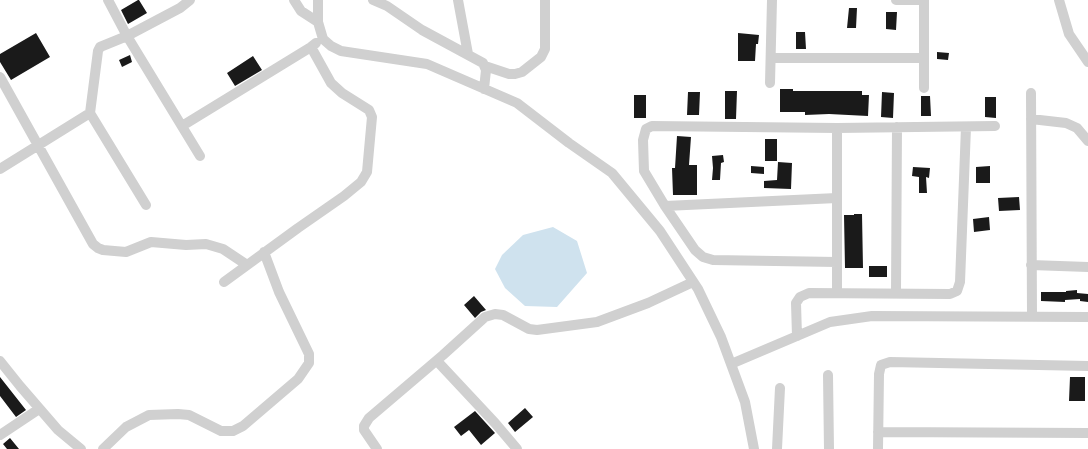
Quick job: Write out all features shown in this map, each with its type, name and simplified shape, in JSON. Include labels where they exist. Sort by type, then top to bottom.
[{"type":"street","points":[[108,0],[127,36],[200,156]]},
{"type":"street","points":[[173,0],[178,9]]},
{"type":"street","points":[[146,206],[90,114],[98,51],[100,47],[127,36],[178,9],[190,0]]},
{"type":"street","points":[[294,0],[301,11],[318,22]]},
{"type":"street","points":[[318,0],[318,22],[322,37],[327,43],[341,50],[427,64],[517,103],[569,143],[612,173],[660,231],[698,289],[721,337],[745,402],[754,449]]},
{"type":"street","points":[[373,0],[387,6],[422,30],[468,54],[483,63],[485,66],[509,74],[522,72],[541,57],[545,49],[545,0]]},
{"type":"street","points":[[458,0],[468,54]]},
{"type":"street","points":[[770,83],[772,0]]},
{"type":"street","points":[[896,0],[924,0],[924,88]]},
{"type":"street","points":[[1059,0],[1069,34],[1088,62]]},
{"type":"street","points":[[182,126],[311,47],[322,37]]},
{"type":"street","points":[[224,282],[344,196],[361,182],[367,172],[372,117],[369,110],[342,93],[331,83],[311,47]]},
{"type":"street","points":[[770,58],[924,58]]},
{"type":"street","points":[[484,89],[485,66]]},
{"type":"street","points":[[0,77],[93,244],[98,248],[103,250],[126,252],[151,242],[186,245],[206,244],[223,249],[247,265]]},
{"type":"street","points":[[1031,93],[1032,316]]},
{"type":"street","points":[[0,169],[90,114]]},
{"type":"street","points":[[1031,119],[1066,123],[1077,128],[1088,140]]},
{"type":"street","points":[[837,262],[713,260],[703,257],[695,250],[665,206],[644,171],[643,140],[646,130],[652,126],[837,128],[995,126]]},
{"type":"street","points":[[896,292],[897,127]]},
{"type":"street","points":[[797,336],[796,303],[800,297],[809,293],[896,292],[950,294],[957,291],[960,282],[966,127]]},
{"type":"street","points":[[837,128],[837,293]]},
{"type":"street","points":[[665,206],[837,198]]},
{"type":"street","points":[[103,449],[126,427],[148,415],[189,415],[221,431],[233,431],[243,426],[298,379],[309,363],[309,354],[279,292],[264,252]]},
{"type":"street","points":[[1031,265],[1088,267]]},
{"type":"street","points":[[376,449],[364,430],[364,426],[369,418],[437,361],[485,317],[495,314],[503,315],[529,329],[537,330],[597,322],[648,303],[693,282]]},
{"type":"street","points":[[731,364],[830,322],[872,316],[1088,317]]},
{"type":"street","points":[[0,361],[58,430],[81,449]]},
{"type":"street","points":[[437,361],[495,423],[517,449]]},
{"type":"street","points":[[878,449],[879,374],[881,365],[890,362],[1088,366]]},
{"type":"street","points":[[828,375],[830,449]]},
{"type":"street","points":[[777,449],[780,388]]},
{"type":"street","points":[[0,435],[39,409]]},
{"type":"street","points":[[878,432],[1088,433]]},
{"type":"water","points":[[553,227],[577,241],[587,273],[557,307],[525,306],[505,288],[495,269],[502,255],[523,235]]},
{"type":"building","points":[[138,0],[147,13],[128,24],[121,10]]},
{"type":"building","points":[[849,8],[857,8],[856,28],[847,28]]},
{"type":"building","points":[[886,12],[897,12],[896,30],[886,29]]},
{"type":"building","points":[[796,32],[805,32],[806,49],[796,49]]},
{"type":"building","points":[[36,33],[50,57],[11,80],[0,62],[0,54]]},
{"type":"building","points":[[738,33],[759,35],[758,44],[756,44],[755,61],[738,61]]},
{"type":"building","points":[[937,52],[949,53],[948,60],[937,59]]},
{"type":"building","points":[[130,55],[132,62],[122,67],[119,60]]},
{"type":"building","points":[[253,56],[262,70],[235,86],[227,73]]},
{"type":"building","points":[[780,89],[793,89],[793,91],[862,91],[862,95],[869,95],[868,116],[829,114],[805,115],[805,112],[780,112]]},
{"type":"building","points":[[725,91],[737,91],[736,119],[725,119]]},
{"type":"building","points":[[688,92],[700,92],[699,115],[687,115]]},
{"type":"building","points":[[882,92],[894,93],[893,118],[881,117]]},
{"type":"building","points":[[634,95],[646,95],[646,118],[634,118]]},
{"type":"building","points":[[921,96],[930,96],[931,116],[921,116]]},
{"type":"building","points":[[985,97],[996,97],[996,118],[985,117]]},
{"type":"building","points":[[677,136],[691,137],[689,165],[697,165],[697,195],[673,195],[672,168],[675,168]]},
{"type":"building","points":[[765,139],[777,139],[777,161],[765,161]]},
{"type":"building","points":[[723,155],[724,162],[721,163],[720,180],[712,180],[712,156]]},
{"type":"building","points":[[778,162],[792,163],[791,189],[764,188],[764,181],[777,180]]},
{"type":"building","points":[[751,166],[764,167],[764,174],[751,173]]},
{"type":"building","points":[[990,166],[990,183],[976,183],[976,167]]},
{"type":"building","points":[[913,167],[930,168],[929,178],[926,177],[927,193],[919,193],[919,177],[912,176]]},
{"type":"building","points":[[1019,197],[1020,210],[999,211],[998,198]]},
{"type":"building","points":[[862,214],[863,268],[845,268],[844,215]]},
{"type":"building","points":[[989,217],[990,230],[974,232],[973,219]]},
{"type":"building","points":[[869,266],[887,266],[887,277],[869,277]]},
{"type":"building","points":[[1077,290],[1077,293],[1088,294],[1088,302],[1080,301],[1080,299],[1065,300],[1065,302],[1041,301],[1041,292],[1066,292]]},
{"type":"building","points":[[474,296],[486,310],[481,312],[475,318],[464,305]]},
{"type":"building","points":[[0,377],[26,410],[16,417],[0,396]]},
{"type":"building","points":[[1070,377],[1085,377],[1085,401],[1069,401]]},
{"type":"building","points":[[525,408],[533,417],[515,432],[508,423]]},
{"type":"building","points":[[475,411],[495,433],[481,445],[469,430],[461,436],[454,427]]},
{"type":"building","points":[[10,438],[19,449],[7,449],[3,444]]}]
